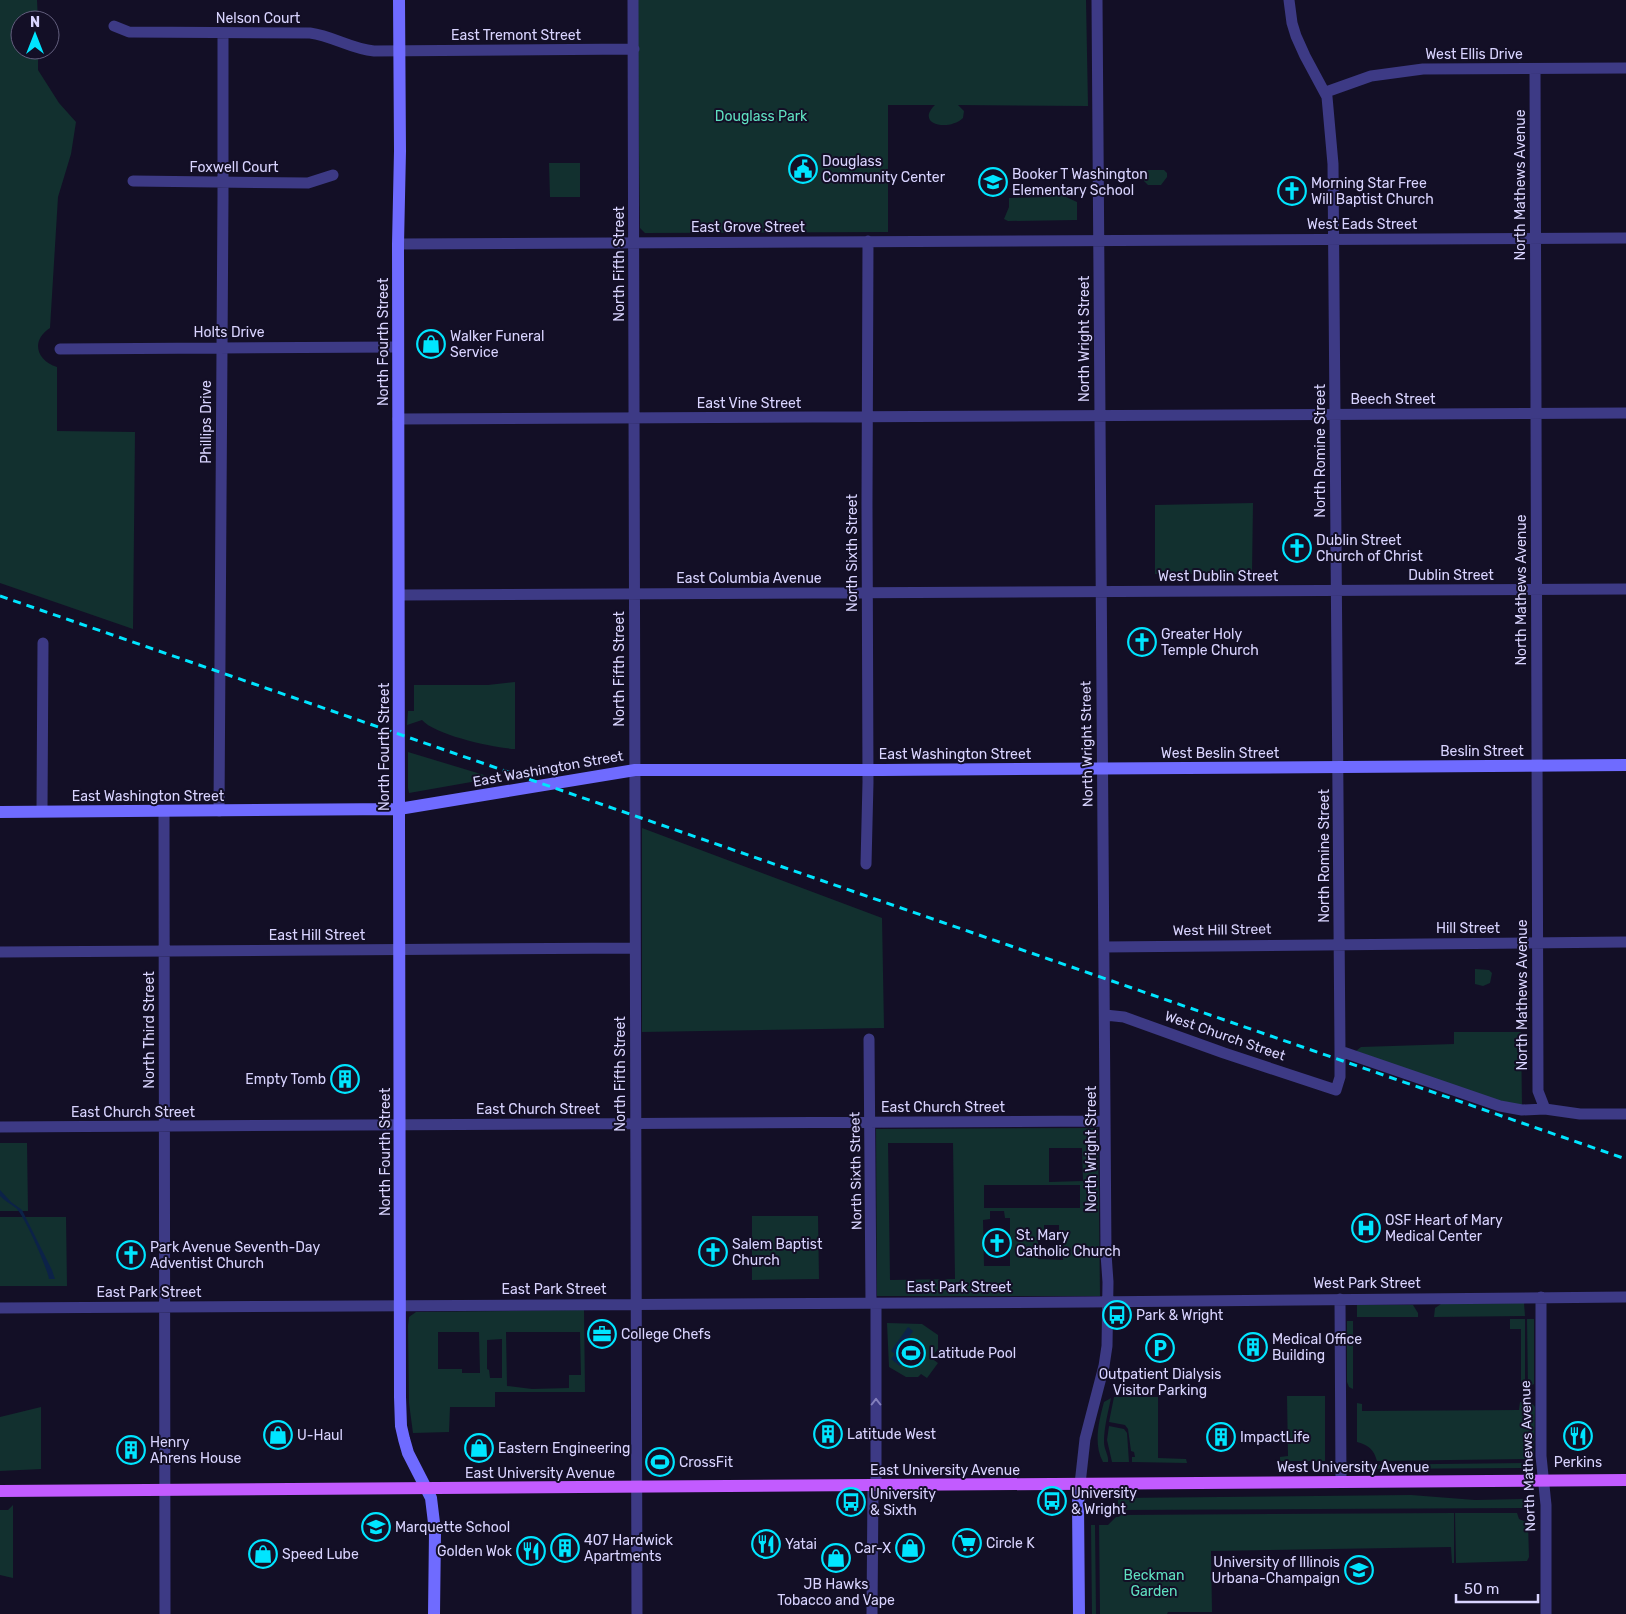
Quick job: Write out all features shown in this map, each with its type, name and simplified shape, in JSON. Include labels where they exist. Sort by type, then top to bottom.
[{"type":"main road","name":"West University Avenue","points":[[1080,1484],[1626,1480]]},
{"type":"main road","name":"East University Avenue","points":[[0,1491],[1080,1484]]},
{"type":"street","name":"North Fourth Street","points":[[399,0],[398,595],[401,1426],[408,1453],[428,1488],[431,1498],[435,1531],[434,1614]]},
{"type":"street","name":"North Fifth Street","points":[[633,0],[636,1614]]},
{"type":"street","name":"North Wright Street","points":[[1080,1484],[1085,1439],[1104,1366],[1107,1346],[1108,1301],[1100,592],[1097,0]]},
{"type":"street","name":"North Romine Street","points":[[1289,0],[1292,23],[1304,56],[1326,92],[1330,112],[1333,164],[1340,944],[1340,1077],[1336,1090]]},
{"type":"street","name":"Nelson Court","points":[[114,26],[129,32],[310,33],[328,36],[362,50],[399,51]]},
{"type":"street","name":"Phillips Drive","points":[[219,811],[223,33]]},
{"type":"street","name":"East Tremont Street","points":[[399,51],[634,49]]},
{"type":"street","name":"West Ellis Drive","points":[[1326,92],[1371,76],[1397,71],[1423,69],[1626,68]]},
{"type":"street","name":"North Mathews Avenue","points":[[1535,69],[1538,1091],[1545,1109]]},
{"type":"street","name":"Foxwell Court","points":[[133,181],[308,183],[333,175]]},
{"type":"street","name":"West Eads Street","points":[[1099,240],[1626,238]]},
{"type":"street","name":"East Grove Street","points":[[398,244],[1099,240]]},
{"type":"street","name":"North Sixth Street","points":[[866,864],[868,770],[866,503],[868,241]]},
{"type":"street","name":"Holts Drive","points":[[60,348],[398,347]]},
{"type":"street","name":"Beech Street","points":[[1100,415],[1626,413]]},
{"type":"street","name":"East Vine Street","points":[[398,419],[1100,415]]},
{"type":"street","name":"Dublin Street","points":[[1337,591],[1626,590]]},
{"type":"street","name":"West Dublin Street","points":[[1100,592],[1337,591]]},
{"type":"street","name":"East Columbia Avenue","points":[[398,595],[1100,592]]},
{"type":"street","points":[[42,812],[43,643]]},
{"type":"street","name":"Beslin Street","points":[[1338,767],[1626,765]]},
{"type":"street","name":"West Beslin Street","points":[[1102,769],[1338,767]]},
{"type":"street","name":"East Washington Street","points":[[0,812],[399,809],[634,770],[1102,769]]},
{"type":"street","name":"North Third Street","points":[[164,811],[165,1614]]},
{"type":"street","name":"Hill Street","points":[[1340,944],[1626,942]]},
{"type":"street","name":"West Hill Street","points":[[1104,947],[1340,944]]},
{"type":"street","name":"East Hill Street","points":[[0,952],[635,948]]},
{"type":"street","name":"West Church Street","points":[[1104,1015],[1124,1017],[1336,1090]]},
{"type":"street","name":"North Sixth Street","points":[[868,1039],[874,1303],[875,1486],[872,1614]]},
{"type":"street","points":[[1340,1051],[1500,1106],[1522,1110],[1545,1109],[1580,1114],[1626,1114]]},
{"type":"street","name":"East Church Street","points":[[0,1127],[1105,1121]]},
{"type":"street","name":"North Mathews Avenue","points":[[1541,1296],[1541,1456],[1546,1505],[1546,1614]]},
{"type":"street","name":"West Park Street","points":[[1108,1301],[1541,1296],[1626,1297]]},
{"type":"street","points":[[1340,1298],[1342,1482]]},
{"type":"street","name":"East Park Street","points":[[0,1308],[1108,1301]]},
{"type":"street","points":[[1079,1614],[1078,1503],[1080,1484]]},
{"type":"green space","points":[[0,0],[37,0],[38,10],[10,10],[10,60],[38,60],[38,70],[59,103],[76,122],[71,154],[58,197],[50,328],[40,339],[38,350],[45,360],[57,367],[57,431],[135,432],[133,629],[0,583]]},
{"type":"green space","name":"Douglass Park","points":[[637,0],[1086,0],[1088,106],[958,105],[964,111],[963,118],[949,125],[942,125],[931,121],[929,117],[935,105],[888,105],[888,232],[645,233],[640,228]]},
{"type":"green space","points":[[549,163],[580,163],[580,197],[550,197]]},
{"type":"green space","points":[[1148,170],[1164,170],[1167,173],[1167,177],[1161,185],[1148,185],[1144,181],[1145,172]]},
{"type":"green space","points":[[1053,190],[1065,191],[1066,197],[1077,202],[1077,220],[1008,221],[1004,219],[1009,207],[1009,198],[1052,197]]},
{"type":"green space","points":[[1253,503],[1252,574],[1155,574],[1155,505]]},
{"type":"green space","points":[[515,682],[515,749],[493,746],[452,736],[429,726],[422,720],[407,725],[408,711],[414,711],[414,685],[488,685]]},
{"type":"green space","points":[[408,752],[494,778],[409,793]]},
{"type":"green space","points":[[642,828],[882,918],[884,1028],[642,1032]]},
{"type":"green space","points":[[1475,969],[1489,970],[1492,973],[1490,983],[1483,986],[1475,984]]},
{"type":"green space","points":[[1454,1032],[1521,1032],[1522,1106],[1476,1095],[1356,1051],[1361,1047],[1454,1044]]},
{"type":"green space","points":[[1098,1128],[1100,1296],[877,1296],[876,1129]],"holes":[[[888,1143],[953,1143],[955,1279],[890,1280]],[[1049,1148],[1082,1148],[1083,1181],[1049,1182]],[[984,1185],[1080,1185],[1080,1208],[984,1208]],[[990,1211],[1004,1211],[1005,1218],[1010,1218],[1010,1266],[984,1266],[983,1220],[990,1219]],[[1044,1225],[1059,1225],[1059,1235],[1064,1235],[1063,1260],[1038,1259],[1038,1234],[1044,1234]]]},
{"type":"green space","points":[[0,1143],[27,1143],[28,1211],[0,1211]]},
{"type":"green space","points":[[752,1216],[818,1216],[819,1279],[752,1280]]},
{"type":"green space","points":[[0,1217],[66,1217],[67,1286],[0,1286]]},
{"type":"green space","points":[[1524,1303],[1525,1316],[1434,1317],[1435,1308],[1441,1304]]},
{"type":"green space","points":[[1357,1305],[1413,1305],[1418,1313],[1418,1317],[1357,1317]]},
{"type":"green space","points":[[584,1310],[585,1392],[495,1392],[495,1407],[450,1407],[449,1432],[413,1433],[409,1403],[408,1326],[409,1317],[416,1312]],"holes":[[[438,1332],[479,1332],[480,1373],[462,1373],[462,1369],[438,1369]],[[506,1332],[580,1332],[581,1375],[569,1375],[569,1388],[532,1389],[507,1386]],[[502,1339],[502,1378],[490,1378],[489,1370],[487,1369],[487,1340]]]},
{"type":"green space","points":[[1510,1319],[1525,1319],[1525,1387],[1521,1387],[1521,1329],[1510,1329]]},
{"type":"green space","points":[[1527,1319],[1534,1319],[1534,1384],[1528,1387]]},
{"type":"green space","points":[[1347,1321],[1353,1321],[1353,1389],[1349,1387],[1347,1382]]},
{"type":"green space","name":"Latitude Pool","points":[[887,1323],[922,1324],[938,1335],[938,1349],[931,1358],[938,1363],[927,1378],[921,1374],[918,1377],[906,1377],[889,1367]]},
{"type":"green space","points":[[1287,1396],[1325,1396],[1325,1461],[1280,1461],[1280,1457],[1288,1456]]},
{"type":"green space","points":[[1114,1397],[1158,1397],[1158,1458],[1186,1459],[1187,1463],[1132,1462],[1132,1457],[1135,1457],[1134,1452],[1131,1451],[1128,1429],[1125,1425],[1109,1422]]},
{"type":"green space","points":[[1111,1398],[1104,1436],[1108,1462],[1103,1462],[1098,1448],[1098,1432],[1104,1402]]},
{"type":"green space","points":[[1530,1401],[1535,1407],[1534,1459],[1377,1461],[1370,1448],[1357,1442],[1357,1403],[1362,1404],[1362,1411],[1519,1410],[1520,1402]]},
{"type":"green space","points":[[41,1407],[41,1469],[0,1471],[0,1417]]},
{"type":"green space","points":[[1109,1426],[1124,1429],[1127,1433],[1129,1462],[1112,1462],[1107,1440]]},
{"type":"green space","points":[[1531,1463],[1521,1468],[1362,1469],[1352,1465]]},
{"type":"green space","points":[[1411,1495],[1475,1500],[1523,1499],[1531,1503],[1524,1508],[1118,1510],[1118,1498]]},
{"type":"green space","points":[[13,1505],[13,1578],[0,1575],[0,1510],[8,1510]]},
{"type":"green space","name":"Beckman Garden","points":[[1454,1513],[1454,1563],[1452,1563],[1451,1547],[1211,1551],[1212,1612],[1100,1614],[1099,1525],[1108,1525],[1120,1515]]},
{"type":"green space","points":[[1455,1513],[1517,1513],[1519,1519],[1528,1523],[1529,1557],[1527,1561],[1456,1563]]},
{"type":"green space","points":[[1091,1525],[1095,1525],[1096,1614],[1092,1614]]},
{"type":"water","points":[[0,1190],[22,1210],[55,1279],[49,1279],[40,1253],[24,1220],[16,1208],[0,1196]]},
{"type":"water","points":[[908,1327],[913,1331],[902,1347],[909,1352],[900,1366],[891,1359],[895,1354],[891,1351]]},
{"type":"railway","points":[[0,596],[1626,1159]]},
{"type":"place","name":"Douglass Community Center","points":[[803,169]]},
{"type":"place","name":"Booker T Washington Elementary School","points":[[993,182]]},
{"type":"place","name":"Morning Star Free Will Baptist Church","points":[[1292,191]]},
{"type":"place","name":"Walker Funeral Service","points":[[431,344]]},
{"type":"place","name":"Dublin Street Church of Christ","points":[[1297,548]]},
{"type":"place","name":"Greater Holy Temple Church","points":[[1142,642]]},
{"type":"place","name":"Empty Tomb","points":[[345,1079]]},
{"type":"place","name":"OSF Heart of Mary Medical Center","points":[[1366,1228]]},
{"type":"place","name":"St. Mary Catholic Church","points":[[997,1243]]},
{"type":"place","name":"Salem Baptist Church","points":[[713,1252]]},
{"type":"place","name":"Park Avenue Seventh-Day Adventist Church","points":[[131,1255]]},
{"type":"place","name":"Park & Wright","points":[[1117,1315]]},
{"type":"place","name":"College Chefs","points":[[602,1334]]},
{"type":"place","name":"Medical Office Building","points":[[1253,1347]]},
{"type":"place","name":"Outpatient Dialysis Visitor Parking","points":[[1160,1348]]},
{"type":"place","name":"Latitude Pool","points":[[911,1353]]},
{"type":"place","name":"Latitude West","points":[[828,1434]]},
{"type":"place","name":"U-Haul","points":[[278,1435]]},
{"type":"place","name":"Perkins","points":[[1578,1436]]},
{"type":"place","name":"ImpactLife","points":[[1221,1437]]},
{"type":"place","name":"Eastern Engineering","points":[[479,1448]]},
{"type":"place","name":"Henry Ahrens House","points":[[131,1450]]},
{"type":"place","name":"CrossFit","points":[[660,1462]]},
{"type":"place","name":"University & Wright","points":[[1052,1501]]},
{"type":"place","name":"University & Sixth","points":[[851,1502]]},
{"type":"place","name":"Marquette School","points":[[376,1527]]},
{"type":"place","name":"Circle K","points":[[967,1543]]},
{"type":"place","name":"Yatai","points":[[766,1544]]},
{"type":"place","name":"407 Hardwick Apartments","points":[[565,1548]]},
{"type":"place","name":"Car-X","points":[[910,1548]]},
{"type":"place","name":"Golden Wok","points":[[531,1551]]},
{"type":"place","name":"Speed Lube","points":[[263,1554]]},
{"type":"place","name":"JB Hawks Tobacco and Vape","points":[[836,1558]]},
{"type":"place","name":"University of Illinois Urbana-Champaign","points":[[1359,1570]]}]
